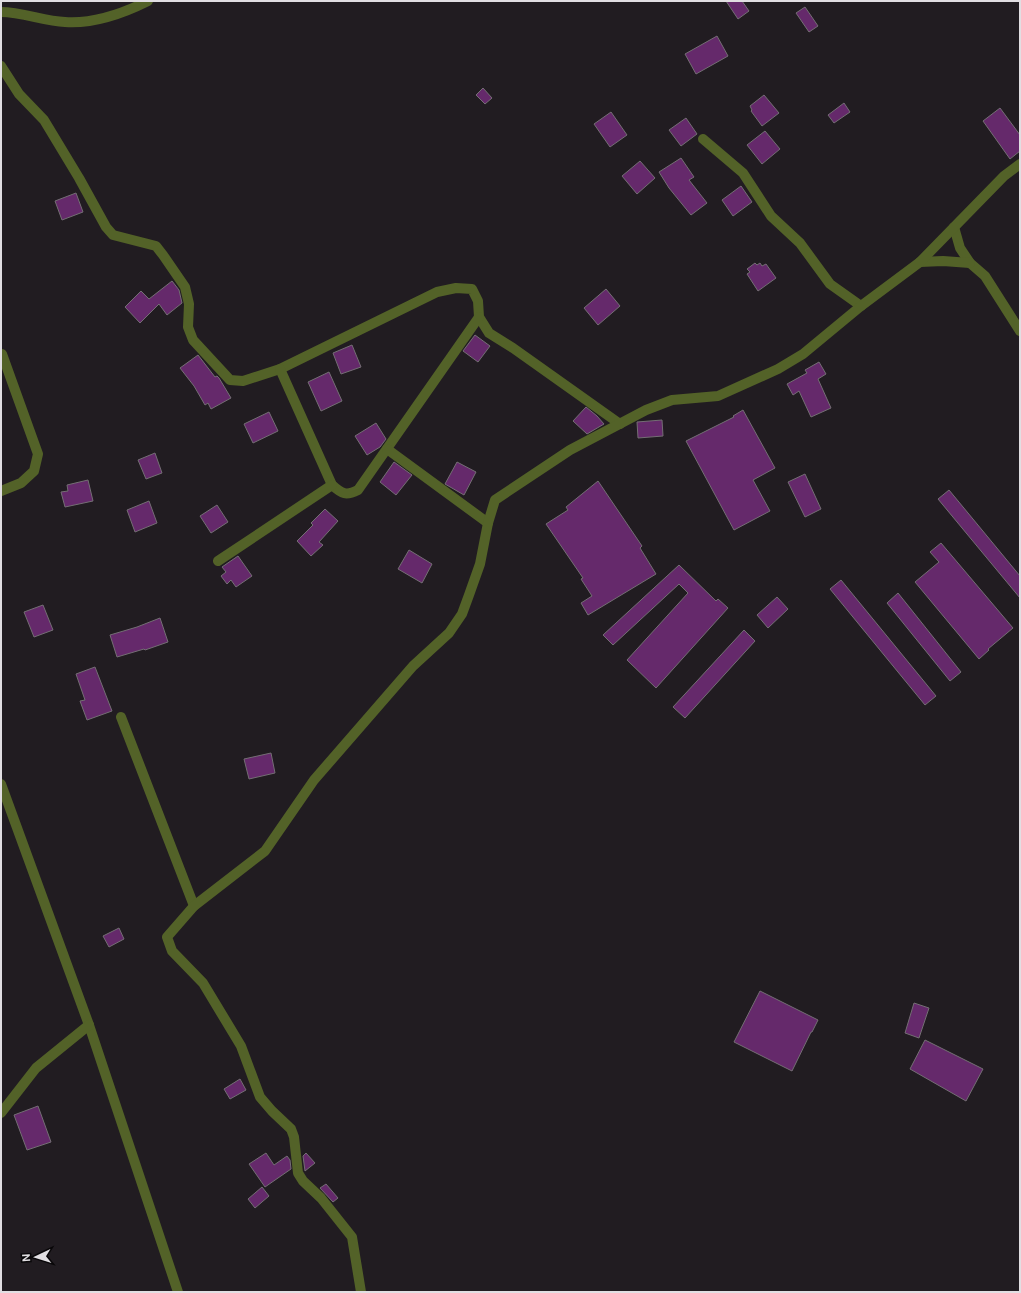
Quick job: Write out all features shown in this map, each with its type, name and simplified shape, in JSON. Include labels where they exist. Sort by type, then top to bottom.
[{"type":"street","points":[[1,12],[65,22],[90,22],[129,10],[148,1]]},
{"type":"street","points":[[1,66],[19,94],[44,120],[79,178],[106,227],[113,235],[156,246],[164,255],[185,288],[189,304],[188,327],[193,340],[230,380],[243,380],[280,369],[437,292],[456,288],[472,289],[478,301],[479,317],[489,333],[513,348],[620,424]]},
{"type":"street","points":[[704,139],[743,173],[771,216],[800,244],[830,284],[861,306]]},
{"type":"street","points":[[361,1292],[352,1237],[321,1198],[303,1181],[298,1173],[294,1137],[291,1129],[260,1097],[241,1046],[203,983],[172,951],[167,937],[194,906],[264,851],[314,780],[413,666],[449,633],[462,614],[480,564],[488,523],[495,500],[570,450],[646,410],[672,400],[718,396],[778,369],[803,354],[861,306],[920,262],[1004,176],[1020,164]]},
{"type":"street","points":[[954,227],[960,248],[970,263],[985,276],[1020,331]]},
{"type":"street","points":[[920,262],[943,261],[970,263]]},
{"type":"street","points":[[280,369],[332,486],[341,493],[350,494],[358,490],[479,317]]},
{"type":"street","points":[[1,491],[21,484],[34,470],[38,454],[2,354]]},
{"type":"street","points":[[387,449],[488,523]]},
{"type":"street","points":[[218,561],[332,486]]},
{"type":"street","points":[[121,717],[194,906]]},
{"type":"street","points":[[1,784],[89,1025],[178,1292]]},
{"type":"street","points":[[1,1113],[36,1068],[89,1025]]},
{"type":"building","points":[[726,1],[742,1],[749,11],[738,19]]},
{"type":"building","points":[[805,7],[818,26],[809,32],[796,13]]},
{"type":"building","points":[[717,36],[728,56],[696,74],[685,54]]},
{"type":"building","points":[[483,88],[492,98],[485,104],[476,95]]},
{"type":"building","points":[[764,95],[779,113],[762,126],[751,111],[750,106]]},
{"type":"building","points":[[844,103],[850,112],[834,123],[828,115]]},
{"type":"building","points":[[1000,108],[1020,135],[1020,151],[1010,159],[983,121]]},
{"type":"building","points":[[611,112],[627,135],[610,147],[594,124]]},
{"type":"building","points":[[686,118],[697,134],[681,146],[669,130]]},
{"type":"building","points":[[765,131],[780,149],[762,164],[747,145]]},
{"type":"building","points":[[681,158],[694,177],[689,180],[707,203],[691,215],[669,188],[659,172]]},
{"type":"building","points":[[640,161],[655,178],[637,194],[622,176]]},
{"type":"building","points":[[741,186],[752,202],[733,216],[722,200]]},
{"type":"building","points":[[76,193],[83,212],[62,220],[55,201]]},
{"type":"building","points":[[755,263],[757,265],[760,263],[762,266],[766,264],[776,278],[758,291],[747,274],[750,272],[747,269]]},
{"type":"building","points":[[172,281],[179,290],[182,303],[167,315],[159,304],[140,323],[125,307],[141,291],[149,299]]},
{"type":"building","points":[[606,289],[620,306],[598,325],[584,308]]},
{"type":"building","points":[[475,335],[490,346],[478,362],[463,351]]},
{"type":"building","points":[[352,345],[361,367],[341,374],[333,353]]},
{"type":"building","points":[[198,355],[215,377],[217,376],[219,378],[231,398],[211,409],[208,403],[205,405],[194,386],[180,368]]},
{"type":"building","points":[[819,362],[826,374],[818,379],[831,408],[811,417],[799,391],[793,395],[787,384],[807,373],[805,370]]},
{"type":"building","points":[[329,372],[342,401],[321,411],[308,382]]},
{"type":"building","points":[[586,407],[604,424],[587,434],[573,421]]},
{"type":"building","points":[[743,410],[775,468],[753,480],[770,511],[734,530],[686,441],[734,417],[733,416]]},
{"type":"building","points":[[269,412],[278,431],[253,443],[244,424]]},
{"type":"building","points":[[662,420],[663,436],[638,438],[637,422]]},
{"type":"building","points":[[376,423],[386,439],[380,447],[367,455],[355,436]]},
{"type":"building","points":[[155,453],[162,473],[146,479],[138,460]]},
{"type":"building","points":[[394,462],[412,475],[396,495],[380,482]]},
{"type":"building","points":[[457,462],[476,472],[464,495],[445,484]]},
{"type":"building","points":[[805,474],[821,509],[805,517],[788,482]]},
{"type":"building","points":[[88,480],[93,501],[65,507],[61,492],[68,491],[67,485]]},
{"type":"building","points":[[598,481],[642,546],[640,548],[656,574],[588,615],[581,603],[592,596],[581,579],[583,578],[546,524],[568,510],[566,507]]},
{"type":"building","points":[[949,490],[1020,576],[1020,598],[938,499]]},
{"type":"building","points":[[149,501],[157,523],[135,532],[127,510]]},
{"type":"building","points":[[217,505],[228,522],[211,533],[200,516]]},
{"type":"building","points":[[325,509],[338,521],[319,542],[323,545],[311,556],[297,541],[313,525],[311,523]]},
{"type":"building","points":[[941,543],[1013,628],[988,649],[989,650],[979,659],[915,582],[939,562],[930,552]]},
{"type":"building","points":[[409,550],[432,564],[422,583],[398,569]]},
{"type":"building","points":[[238,556],[252,576],[236,587],[231,580],[227,584],[221,576],[226,572],[222,567]]},
{"type":"building","points":[[679,565],[716,601],[718,599],[728,608],[656,688],[627,660],[688,593],[679,584],[613,645],[603,635]]},
{"type":"building","points":[[841,580],[936,696],[925,705],[830,589]]},
{"type":"building","points":[[898,593],[961,672],[950,681],[887,603]]},
{"type":"building","points":[[777,597],[788,609],[768,628],[757,615]]},
{"type":"building","points":[[43,605],[53,630],[34,637],[24,612]]},
{"type":"building","points":[[160,618],[168,642],[117,657],[110,635]]},
{"type":"building","points":[[744,630],[755,641],[685,718],[673,707]]},
{"type":"building","points":[[95,667],[112,711],[87,720],[80,701],[85,700],[76,674]]},
{"type":"building","points":[[271,753],[275,773],[249,779],[244,759]]},
{"type":"building","points":[[119,928],[124,939],[109,947],[103,936]]},
{"type":"building","points":[[760,991],[818,1020],[792,1071],[734,1042]]},
{"type":"building","points":[[914,1003],[929,1008],[919,1038],[905,1033]]},
{"type":"building","points":[[925,1040],[983,1069],[966,1101],[910,1069]]},
{"type":"building","points":[[240,1079],[246,1090],[230,1099],[224,1089]]},
{"type":"building","points":[[38,1106],[51,1142],[27,1150],[14,1115]]},
{"type":"building","points":[[266,1153],[274,1165],[287,1156],[290,1160],[291,1169],[265,1187],[249,1164]]},
{"type":"building","points":[[306,1153],[315,1163],[305,1171],[303,1156]]},
{"type":"building","points":[[326,1184],[338,1198],[333,1202],[320,1188]]},
{"type":"building","points":[[262,1187],[269,1196],[255,1208],[248,1199]]}]
